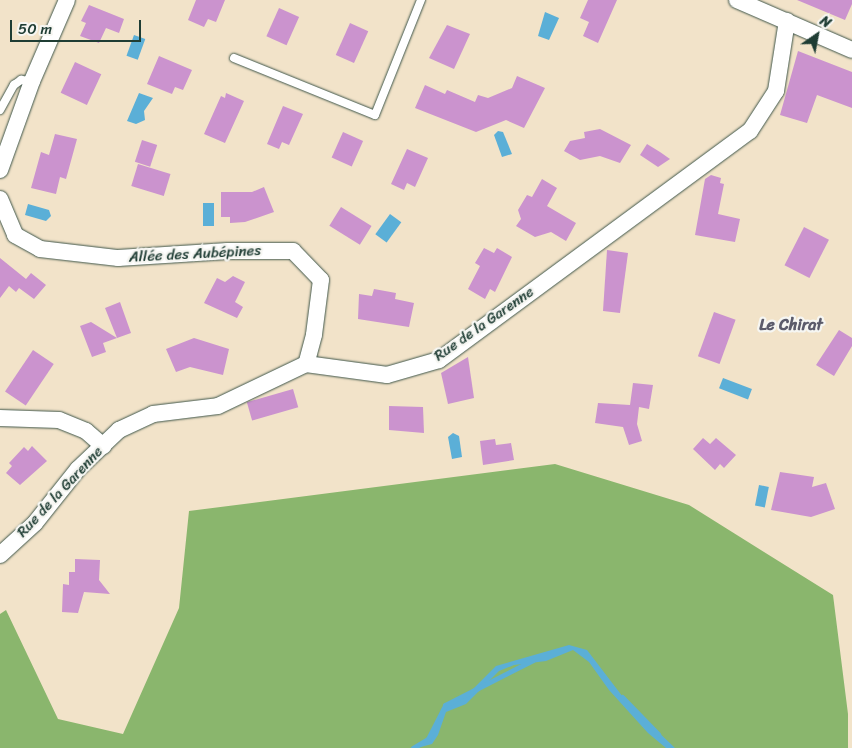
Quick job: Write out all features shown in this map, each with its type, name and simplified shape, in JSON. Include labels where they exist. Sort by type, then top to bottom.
[{"type":"street","points":[[0,170],[32,81],[67,0]]},
{"type":"street","points":[[738,0],[852,50]]},
{"type":"street","name":"Rue de la Garenne","points":[[0,555],[35,523],[78,469],[119,430],[153,414],[218,406],[306,364],[387,375],[439,360],[750,131],[776,91],[787,22]]},
{"type":"street","name":"Allée des Aubépines","points":[[0,199],[15,235],[40,249],[118,258],[228,251],[293,251],[321,280],[314,336],[306,364]]},
{"type":"street","points":[[0,418],[60,420],[86,431],[103,446]]},
{"type":"lane","points":[[234,58],[375,115],[421,0]]},
{"type":"lane","points":[[0,110],[14,85],[21,80],[32,81]]},
{"type":"green space","points":[[555,464],[689,505],[833,595],[848,714],[848,748],[0,748],[0,614],[6,610],[58,719],[123,734],[179,608],[189,511]]},
{"type":"water","points":[[545,12],[559,18],[549,40],[538,36]]},
{"type":"water","points":[[134,35],[145,39],[138,60],[126,56]]},
{"type":"water","points":[[139,93],[153,98],[144,111],[145,120],[136,124],[127,121]]},
{"type":"water","points":[[498,131],[503,132],[512,154],[502,157],[494,135]]},
{"type":"water","points":[[203,203],[214,203],[214,226],[203,226]]},
{"type":"water","points":[[28,204],[49,210],[51,216],[46,221],[25,215]]},
{"type":"water","points":[[390,214],[401,222],[387,242],[375,234]]},
{"type":"water","points":[[723,378],[752,389],[748,399],[719,388]]},
{"type":"water","points":[[453,433],[459,436],[462,457],[452,459],[448,437]]},
{"type":"water","points":[[759,485],[769,487],[765,508],[755,506]]},
{"type":"water","points":[[569,645],[587,650],[626,701],[675,748],[666,748],[648,733],[609,690],[589,662],[573,650],[546,661],[514,665],[499,671],[466,704],[446,712],[438,735],[432,744],[417,748],[431,734],[442,708],[465,697],[496,666]]},
{"type":"building","points":[[196,0],[225,0],[216,22],[208,19],[204,27],[188,20]]},
{"type":"building","points":[[588,0],[617,0],[598,43],[583,36],[589,22],[580,18]]},
{"type":"building","points":[[797,0],[852,0],[852,4],[845,20]]},
{"type":"building","points":[[89,5],[124,19],[119,33],[106,28],[99,43],[80,36],[86,23],[81,21]]},
{"type":"building","points":[[279,8],[299,17],[286,45],[266,36]]},
{"type":"building","points":[[350,23],[368,31],[354,63],[336,55]]},
{"type":"building","points":[[447,25],[470,34],[454,69],[429,58]]},
{"type":"building","points":[[798,51],[852,72],[852,108],[817,95],[807,123],[780,115]]},
{"type":"building","points":[[159,56],[192,70],[183,90],[175,87],[172,94],[147,84]]},
{"type":"building","points":[[75,62],[101,74],[87,105],[61,93]]},
{"type":"building","points":[[517,76],[545,88],[524,128],[506,120],[476,132],[415,108],[425,85],[445,94],[447,90],[475,102],[478,95],[488,98],[512,88]]},
{"type":"building","points":[[226,93],[244,101],[225,143],[204,134],[221,96],[225,98]]},
{"type":"building","points":[[283,106],[303,114],[289,145],[282,142],[279,149],[267,144]]},
{"type":"building","points":[[600,129],[631,145],[620,163],[600,156],[580,160],[564,151],[570,141],[585,138],[584,132]]},
{"type":"building","points":[[343,132],[363,141],[352,167],[332,158]]},
{"type":"building","points":[[55,134],[77,139],[66,179],[60,177],[56,194],[31,188],[41,152],[49,155]]},
{"type":"building","points":[[142,140],[157,145],[150,167],[135,162]]},
{"type":"building","points":[[647,144],[670,159],[658,167],[640,155]]},
{"type":"building","points":[[407,149],[428,158],[415,187],[407,183],[404,190],[391,184]]},
{"type":"building","points":[[138,164],[171,174],[164,196],[131,186]]},
{"type":"building","points":[[711,175],[721,178],[720,183],[724,184],[718,214],[740,219],[735,242],[695,235],[705,179]]},
{"type":"building","points":[[542,179],[557,188],[547,206],[576,223],[566,241],[551,232],[535,237],[516,226],[521,219],[518,210],[527,195],[532,197]]},
{"type":"building","points":[[264,187],[274,212],[245,222],[230,223],[230,217],[221,217],[221,192],[252,192]]},
{"type":"building","points":[[341,207],[372,226],[360,245],[329,226]]},
{"type":"building","points":[[804,227],[829,240],[809,278],[784,265]]},
{"type":"building","points":[[484,248],[494,253],[497,248],[512,257],[495,292],[490,289],[485,299],[468,289],[480,266],[475,263]]},
{"type":"building","points":[[607,250],[628,253],[620,313],[603,311]]},
{"type":"building","points":[[0,258],[26,279],[31,273],[46,285],[34,299],[19,288],[16,292],[9,286],[0,298]]},
{"type":"building","points":[[233,276],[245,282],[235,302],[243,307],[237,318],[204,303],[217,278],[225,282]]},
{"type":"building","points":[[374,289],[396,293],[395,299],[414,303],[409,327],[358,319],[359,294],[372,296]]},
{"type":"building","points":[[120,302],[131,333],[117,338],[105,308]]},
{"type":"building","points":[[714,312],[736,320],[720,364],[698,356]]},
{"type":"building","points":[[91,322],[117,338],[103,343],[106,352],[92,357],[80,326]]},
{"type":"building","points":[[839,330],[852,338],[852,346],[834,376],[816,365]]},
{"type":"building","points":[[194,338],[229,349],[223,375],[190,367],[176,372],[166,349]]},
{"type":"building","points":[[33,350],[54,364],[26,405],[5,391]]},
{"type":"building","points":[[468,357],[474,398],[448,404],[441,373]]},
{"type":"building","points":[[633,383],[653,385],[649,409],[639,407],[637,424],[642,441],[629,445],[623,427],[595,423],[598,403],[630,405]]},
{"type":"building","points":[[293,389],[298,407],[252,420],[247,402]]},
{"type":"building","points":[[389,406],[423,407],[424,433],[389,430]]},
{"type":"building","points":[[703,438],[710,444],[716,438],[736,455],[724,468],[720,464],[715,470],[693,449]]},
{"type":"building","points":[[495,439],[496,445],[511,443],[514,460],[483,465],[480,441]]},
{"type":"building","points":[[32,446],[47,461],[20,485],[6,473],[12,466],[9,463],[24,447],[28,451]]},
{"type":"building","points":[[780,472],[814,477],[812,487],[826,483],[835,509],[811,517],[771,510]]},
{"type":"building","points":[[75,559],[100,560],[99,580],[110,594],[84,592],[78,613],[62,612],[63,584],[69,585],[69,572],[75,572]]},
{"type":"waterway","points":[[413,748],[428,739],[445,705],[533,660]]},
{"type":"waterway","points":[[622,697],[658,734]]},
{"type":"district","name":"Le Chirat","points":[[791,325]]}]
